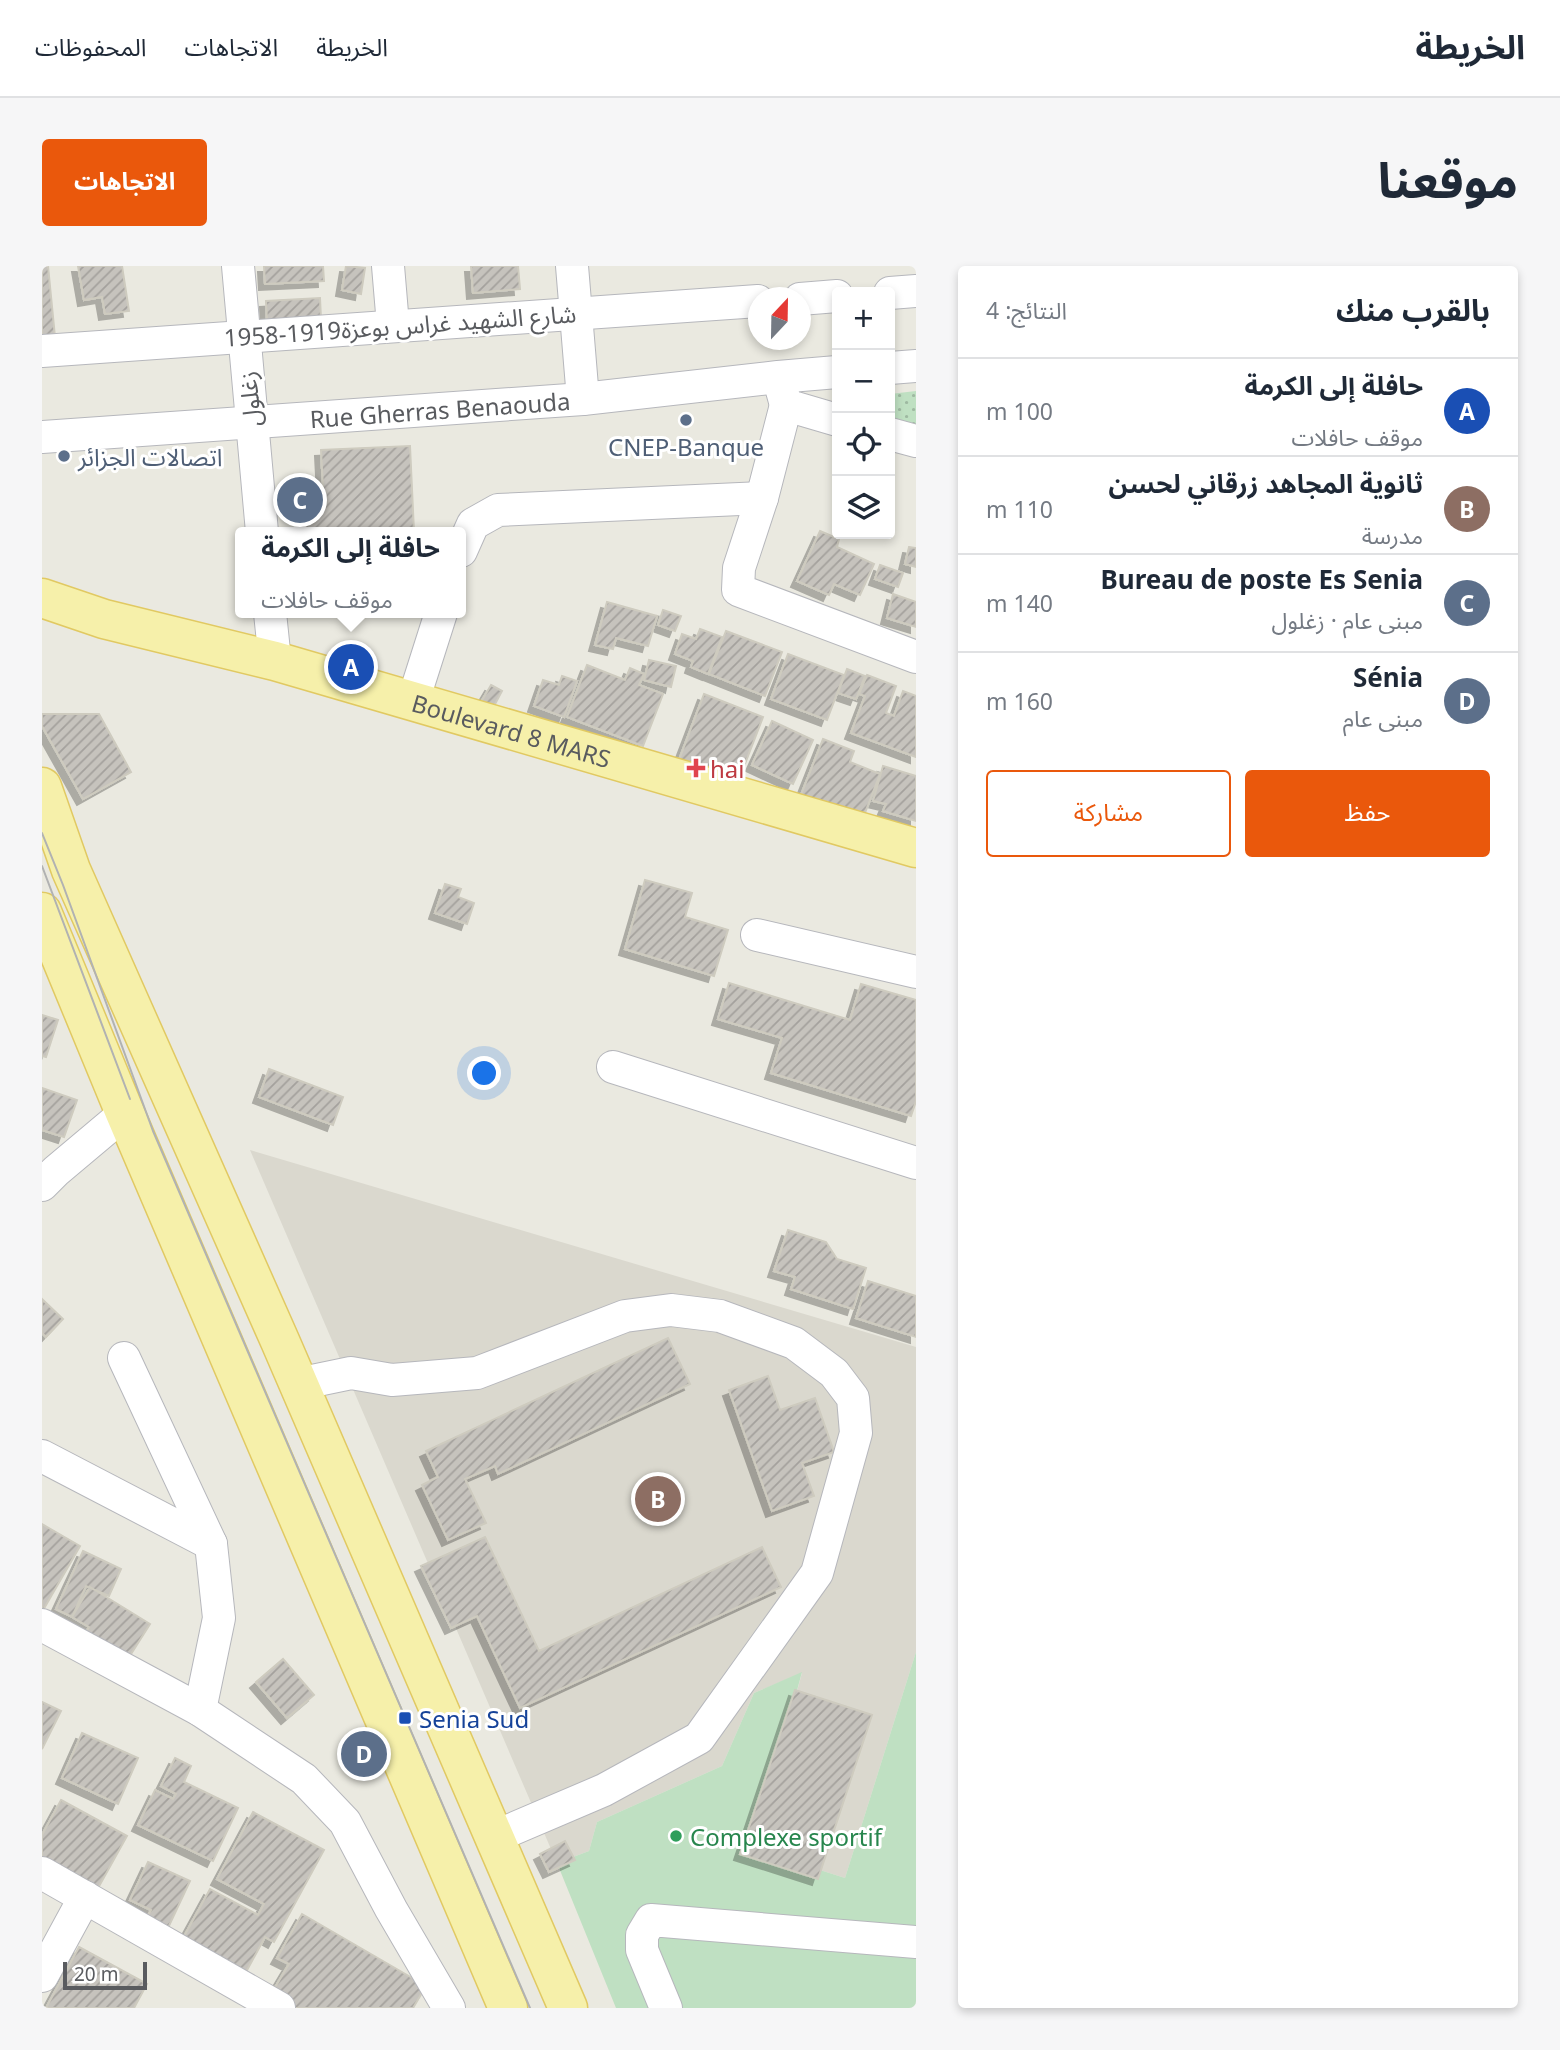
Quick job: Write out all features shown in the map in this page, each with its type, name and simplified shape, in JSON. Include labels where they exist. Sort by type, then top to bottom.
[{"type":"main road","points":[[42,598],[104,619]]},
{"type":"main road","points":[[42,627],[75,620],[104,619]]},
{"type":"main road","name":"Boulevard 8 MARS","points":[[104,619],[275,661],[916,848]]},
{"type":"main road","points":[[42,787],[71,870],[299,1384],[568,2008]]},
{"type":"main road","points":[[42,912],[125,1113],[508,2008]]},
{"type":"street","name":"زغلول","points":[[238,266],[262,527]]},
{"type":"street","points":[[388,266],[393,325]]},
{"type":"street","points":[[572,266],[583,399]]},
{"type":"street","points":[[895,293],[916,291]]},
{"type":"street","points":[[811,298],[832,296]]},
{"type":"street","name":"شارع الشهيد غراس بوعزة1919-1958","points":[[42,351],[748,302]]},
{"type":"street","points":[[895,368],[916,366]]},
{"type":"street","name":"Rue Gherras Benaouda","points":[[42,437],[583,399],[782,391],[832,374]]},
{"type":"street","points":[[832,416],[782,391],[762,498],[739,568],[738,590],[916,657]]},
{"type":"street","points":[[895,435],[916,441]]},
{"type":"street","points":[[466,540],[473,524],[498,510],[762,498]]},
{"type":"street","points":[[271,618],[275,661]]},
{"type":"street","points":[[413,701],[439,618]]},
{"type":"street","points":[[757,935],[916,970]]},
{"type":"street","points":[[612,1067],[916,1164]]},
{"type":"street","points":[[47,1174],[125,1113]]},
{"type":"street","points":[[299,1384],[351,1373],[392,1380],[477,1373],[625,1316],[671,1311],[720,1315],[794,1343],[834,1373],[853,1398],[856,1433],[817,1573],[699,1738],[604,1790],[494,1837]]},
{"type":"street","points":[[124,1358],[211,1544],[219,1618],[200,1710]]},
{"type":"street","points":[[42,1456],[211,1544]]},
{"type":"street","points":[[42,1625],[200,1710],[304,1779],[345,1822],[391,1909],[449,2008]]},
{"type":"street","points":[[42,1873],[279,2008]]},
{"type":"street","points":[[42,1976],[85,1897]]},
{"type":"street","points":[[666,2008],[642,1950],[642,1936],[651,1920],[916,1942]]},
{"type":"shaded area","points":[[250,1150],[916,1347],[916,1652],[845,1878],[754,1849],[802,1673],[754,1693],[722,1766],[597,1822],[589,1851],[557,1863]]},
{"type":"green space","points":[[916,391],[916,426],[895,420],[895,393]]},
{"type":"green space","name":"Complexe sportif","points":[[916,1652],[916,2008],[616,2008],[557,1863],[589,1851],[597,1822],[722,1766],[754,1693],[802,1672],[754,1849],[845,1878]]},
{"type":"building","points":[[42,266],[48,266],[55,337],[42,338]]},
{"type":"building","points":[[78,266],[122,266],[129,311],[105,314],[102,297],[84,300]]},
{"type":"building","points":[[264,266],[323,266],[324,281],[265,284]]},
{"type":"building","points":[[346,266],[365,268],[361,294],[342,290]]},
{"type":"building","points":[[471,266],[518,266],[520,289],[473,293]]},
{"type":"building","points":[[320,298],[321,319],[267,322],[266,301]]},
{"type":"building","points":[[410,446],[414,527],[306,527],[304,490],[323,489],[321,450]]},
{"type":"building","points":[[820,531],[832,536],[832,539],[839,539],[837,547],[874,564],[860,595],[834,584],[829,595],[797,581]]},
{"type":"building","points":[[909,547],[916,548],[916,567],[905,564]]},
{"type":"building","points":[[880,565],[903,573],[898,587],[875,579]]},
{"type":"building","points":[[893,594],[916,602],[916,627],[887,618]]},
{"type":"building","points":[[607,602],[657,616],[648,646],[616,638],[613,649],[595,645]]},
{"type":"building","points":[[663,610],[681,616],[675,631],[658,625]]},
{"type":"building","points":[[700,629],[722,637],[708,674],[691,667],[693,661],[675,654],[682,634],[696,639]]},
{"type":"building","points":[[726,631],[782,652],[765,696],[709,674]]},
{"type":"building","points":[[788,654],[844,675],[827,720],[771,699]]},
{"type":"building","points":[[649,660],[676,666],[671,687],[644,680]]},
{"type":"building","points":[[587,665],[625,680],[630,668],[644,674],[639,685],[663,694],[643,746],[567,717]]},
{"type":"building","points":[[847,669],[865,676],[856,699],[838,693]]},
{"type":"building","points":[[867,675],[896,686],[886,713],[894,716],[903,691],[916,696],[916,757],[851,733],[865,696],[859,694]]},
{"type":"building","points":[[562,676],[577,681],[564,717],[534,706],[543,680],[559,685]]},
{"type":"building","points":[[491,685],[502,691],[493,708],[481,702]]},
{"type":"building","points":[[704,694],[763,717],[738,782],[679,760]]},
{"type":"building","points":[[42,714],[99,714],[131,772],[83,799],[42,726]]},
{"type":"building","points":[[772,721],[813,740],[793,784],[752,765]]},
{"type":"building","points":[[823,739],[854,751],[850,762],[880,774],[863,818],[801,795]]},
{"type":"building","points":[[883,766],[916,776],[916,821],[883,811],[886,804],[873,801]]},
{"type":"building","points":[[645,880],[692,893],[685,917],[728,930],[714,976],[625,949]]},
{"type":"building","points":[[445,884],[461,889],[458,897],[474,903],[467,924],[435,913]]},
{"type":"building","points":[[729,983],[850,1020],[861,984],[916,1000],[916,1101],[911,1116],[771,1073],[782,1038],[718,1019]]},
{"type":"building","points":[[42,1015],[58,1020],[46,1057],[42,1056]]},
{"type":"building","points":[[269,1069],[343,1097],[333,1125],[259,1097]]},
{"type":"building","points":[[42,1088],[77,1100],[64,1137],[42,1130]]},
{"type":"building","points":[[788,1230],[826,1242],[837,1259],[866,1268],[853,1309],[791,1289],[795,1277],[774,1271]]},
{"type":"building","points":[[868,1281],[916,1296],[916,1337],[856,1318]]},
{"type":"building","points":[[42,1299],[63,1319],[46,1337],[42,1333]]},
{"type":"building","points":[[668,1338],[690,1384],[498,1474],[495,1466],[465,1479],[486,1523],[448,1540],[422,1485],[438,1477],[426,1451]]},
{"type":"building","points":[[768,1376],[780,1410],[815,1398],[834,1452],[802,1463],[814,1496],[772,1511],[729,1390]]},
{"type":"building","points":[[42,1524],[80,1546],[42,1612]]},
{"type":"building","points":[[485,1537],[539,1651],[762,1547],[781,1587],[520,1708],[477,1616],[451,1628],[421,1566]]},
{"type":"building","points":[[83,1551],[121,1569],[109,1596],[86,1586],[72,1617],[56,1609]]},
{"type":"building","points":[[90,1587],[150,1624],[121,1670],[79,1644],[89,1627],[72,1617]]},
{"type":"building","points":[[283,1659],[314,1695],[287,1718],[256,1682]]},
{"type":"building","points":[[795,1690],[872,1715],[818,1879],[740,1854]]},
{"type":"building","points":[[42,1702],[61,1711],[42,1749]]},
{"type":"building","points":[[82,1733],[138,1758],[118,1804],[62,1778]]},
{"type":"building","points":[[175,1758],[191,1766],[184,1782],[238,1808],[213,1861],[138,1825],[155,1790],[173,1799],[176,1794],[161,1786]]},
{"type":"building","points":[[61,1800],[127,1836],[97,1890],[42,1860],[42,1835]]},
{"type":"building","points":[[253,1812],[324,1850],[274,1942],[265,1937],[245,1974],[182,1940],[210,1889],[258,1915],[264,1904],[217,1879]]},
{"type":"building","points":[[565,1841],[575,1860],[549,1872],[540,1854]]},
{"type":"building","points":[[148,1862],[190,1881],[168,1928],[147,1918],[151,1910],[130,1900]]},
{"type":"building","points":[[302,1914],[426,1986],[413,2008],[279,2008],[267,2001],[289,1964],[277,1958]]},
{"type":"building","points":[[79,1947],[147,1984],[134,2008],[46,2008]]},
{"type":"tram line","points":[[42,833],[153,1131],[530,2008]]},
{"type":"tram line","points":[[42,866],[130,1099]]},
{"type":"place","name":"CNEP-Banque","points":[[686,420]]},
{"type":"place","name":"اتصالات الجزائر","points":[[64,456]]},
{"type":"place","name":"Bureau de poste Es Senia","points":[[300,500]]},
{"type":"place","name":"حافلة إلى الكرمة","points":[[351,667]]},
{"type":"place","name":"hai","points":[[696,768]]},
{"type":"place","name":"ثانوية المجاهد زرقاني لحسن","points":[[658,1499]]},
{"type":"place","name":"Senia Sud","points":[[405,1718]]},
{"type":"place","name":"Sénia","points":[[364,1754]]},
{"type":"place","name":"Complexe sportif","points":[[676,1836]]}]
